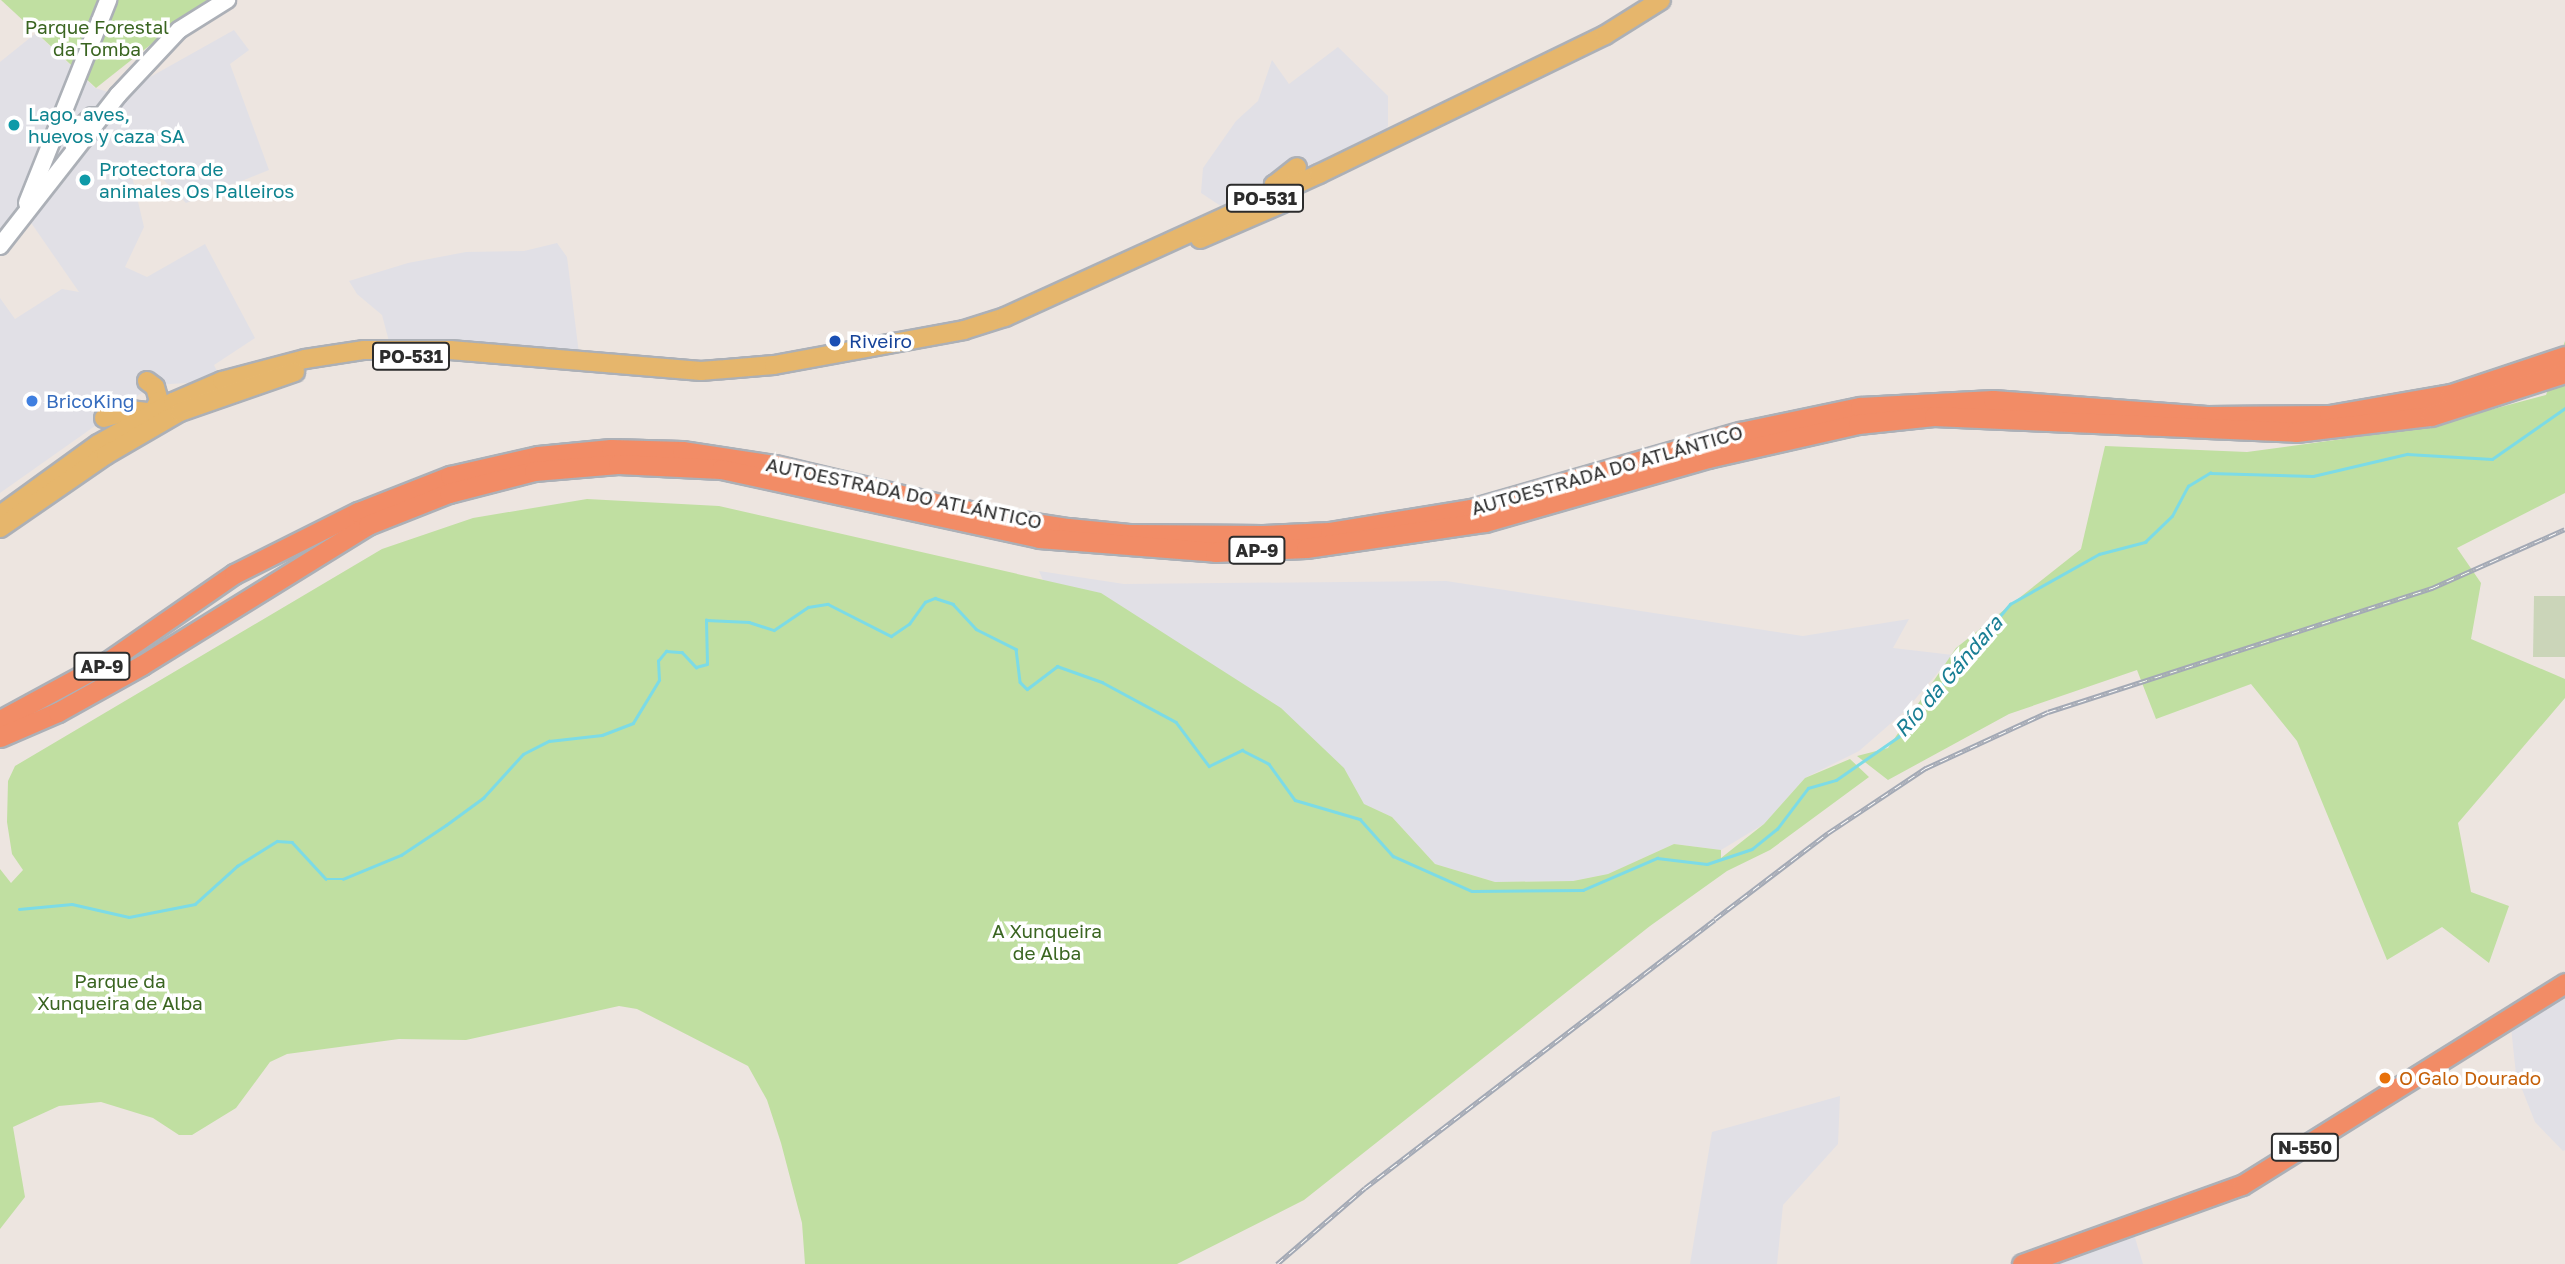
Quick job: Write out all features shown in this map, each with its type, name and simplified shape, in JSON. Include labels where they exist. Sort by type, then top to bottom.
[{"type":"highway","name":"AUTOESTRADA DO ATLÁNTICO","points":[[0,720],[107,662],[234,574],[358,512],[450,477],[538,456],[611,449],[682,451],[775,465],[1032,522],[1129,534],[1263,535],[1330,532],[1471,509],[1740,432],[1860,407],[1993,400],[2206,416],[2329,415],[2451,394],[2565,356]]},
{"type":"highway","name":"AUTOESTRADA DO ATLÁNTICO","points":[[0,737],[58,712],[142,665],[291,569],[368,525],[449,493],[534,471],[631,464],[721,469],[1039,538],[1215,552],[1306,548],[1474,525],[1708,458],[1858,424],[1934,416],[2296,432],[2431,416],[2565,373]]},
{"type":"highway","name":"N-550","points":[[2022,1264],[2242,1185],[2565,983]]},
{"type":"main road","name":"PO-531","points":[[0,515],[98,444],[153,413],[210,386],[305,359],[378,350],[450,350],[701,371],[853,353],[922,340],[1005,317],[1243,206],[1300,174],[1550,63],[1661,0]]},
{"type":"main road","name":"PO-531","points":[[0,527],[147,431],[210,400],[348,359],[397,356],[490,360],[657,378],[720,378],[820,366],[991,331],[1214,233],[1364,162],[1614,40],[1675,0]]},
{"type":"main road","points":[[1214,233],[1273,201],[1276,189],[1364,162]]},
{"type":"main road","points":[[104,418],[130,410],[153,413],[235,383],[258,384]]},
{"type":"main road","points":[[0,522],[160,407],[151,384],[176,390],[210,386]]},
{"type":"street","points":[[25,214],[48,148],[61,125],[108,0]]},
{"type":"street","points":[[0,246],[118,95],[179,30],[227,0]]},
{"type":"street","points":[[61,125],[79,128],[118,95]]},
{"type":"street","points":[[61,125],[63,163]]},
{"type":"street","points":[[48,148],[63,163]]},
{"type":"shaded area","points":[[234,30],[249,50],[230,64],[269,170],[186,203],[154,170],[131,172],[144,227],[125,267],[147,277],[205,244],[255,338],[214,365],[222,381],[153,385],[0,493],[0,298],[15,319],[62,289],[79,292],[25,214],[0,245],[0,62],[36,33],[95,88],[118,95]]},
{"type":"shaded area","points":[[1338,47],[1388,96],[1388,126],[1372,149],[1230,212],[1201,193],[1203,168],[1236,121],[1258,101],[1272,60],[1289,84]]},
{"type":"shaded area","points":[[557,243],[567,257],[580,362],[391,349],[382,315],[357,294],[349,281],[408,263],[466,252],[524,251]]},
{"type":"shaded area","points":[[1039,571],[1124,584],[1446,581],[1803,636],[1909,619],[1893,648],[1953,655],[1905,711],[1859,751],[1805,778],[1764,824],[1721,850],[1674,844],[1608,874],[1573,881],[1495,882],[1435,864],[1392,817],[1318,784],[1050,596]]},
{"type":"shaded area","points":[[2565,983],[2563,1151],[2535,1122],[2516,1074],[2510,1018]]},
{"type":"shaded area","points":[[1840,1096],[1838,1144],[1783,1205],[1777,1264],[1690,1264],[1712,1132]]},
{"type":"shaded area","points":[[2131,1225],[2143,1264],[2022,1264]]},
{"type":"green space","name":"Parque Forestal da Tomba","points":[[1,0],[207,0],[96,88]]},
{"type":"green space","points":[[2565,341],[2565,493],[2457,548],[2481,583],[2471,639],[2565,679],[2565,698],[2458,823],[2471,892],[2509,906],[2489,963],[2442,927],[2387,960],[2297,741],[2251,684],[2156,719],[2137,670],[2009,714],[1888,780],[1857,756],[1888,748],[1956,648],[2081,549],[2105,446],[2247,452],[2422,428],[2546,395]]},
{"type":"green space","name":"A Xunqueira de Alba","points":[[587,499],[719,506],[1101,593],[1281,708],[1344,768],[1364,804],[1392,817],[1435,864],[1495,882],[1573,881],[1608,874],[1674,844],[1721,850],[1721,858],[1764,824],[1805,778],[1850,759],[1869,777],[1770,850],[1727,871],[1650,926],[1304,1200],[1177,1264],[805,1264],[802,1223],[781,1143],[767,1100],[748,1066],[637,1009],[619,1006],[466,1040],[399,1039],[287,1054],[270,1062],[236,1108],[192,1135],[179,1135],[153,1118],[101,1102],[59,1106],[13,1127],[25,1197],[0,1229],[0,869],[11,883],[23,870],[12,854],[7,822],[8,781],[15,766],[382,549],[473,518]]},
{"type":"green space","points":[[2534,596],[2565,596],[2565,657],[2533,657]]},
{"type":"waterway","name":"Río da Gándara","points":[[19,909],[72,904],[129,917],[195,904],[237,866],[277,841],[292,842],[326,879],[343,879],[401,855],[446,825],[483,798],[523,754],[549,741],[602,735],[633,723],[659,680],[658,661],[666,651],[682,652],[696,667],[707,664],[706,620],[749,622],[774,630],[808,607],[828,604],[891,636],[909,624],[925,602],[935,598],[953,604],[976,629],[1016,649],[1020,682],[1027,689],[1057,666],[1102,682],[1176,722],[1209,766],[1242,750],[1269,764],[1295,800],[1360,819],[1393,856],[1472,891],[1583,890],[1657,858],[1707,864],[1752,849],[1777,829],[1808,788],[1836,780],[1898,737],[2010,604],[2099,554],[2145,542],[2172,516],[2188,486],[2210,473],[2313,476],[2407,454],[2492,459],[2565,408]]},
{"type":"railway","points":[[1277,1264],[1365,1188],[1715,919],[1828,833],[1926,768],[2048,712],[2432,588],[2565,529]]},
{"type":"place","name":"Lago, aves, huevos y caza SA","points":[[14,125]]},
{"type":"place","name":"Protectora de animales Os Palleiros","points":[[85,180]]},
{"type":"place","name":"Riveiro","points":[[835,341]]},
{"type":"place","name":"BricoKing","points":[[32,401]]},
{"type":"place","name":"O Galo Dourado","points":[[2385,1078]]},
{"type":"park label","name":"Parque da Xunqueira de Alba","points":[[120,992]]}]
